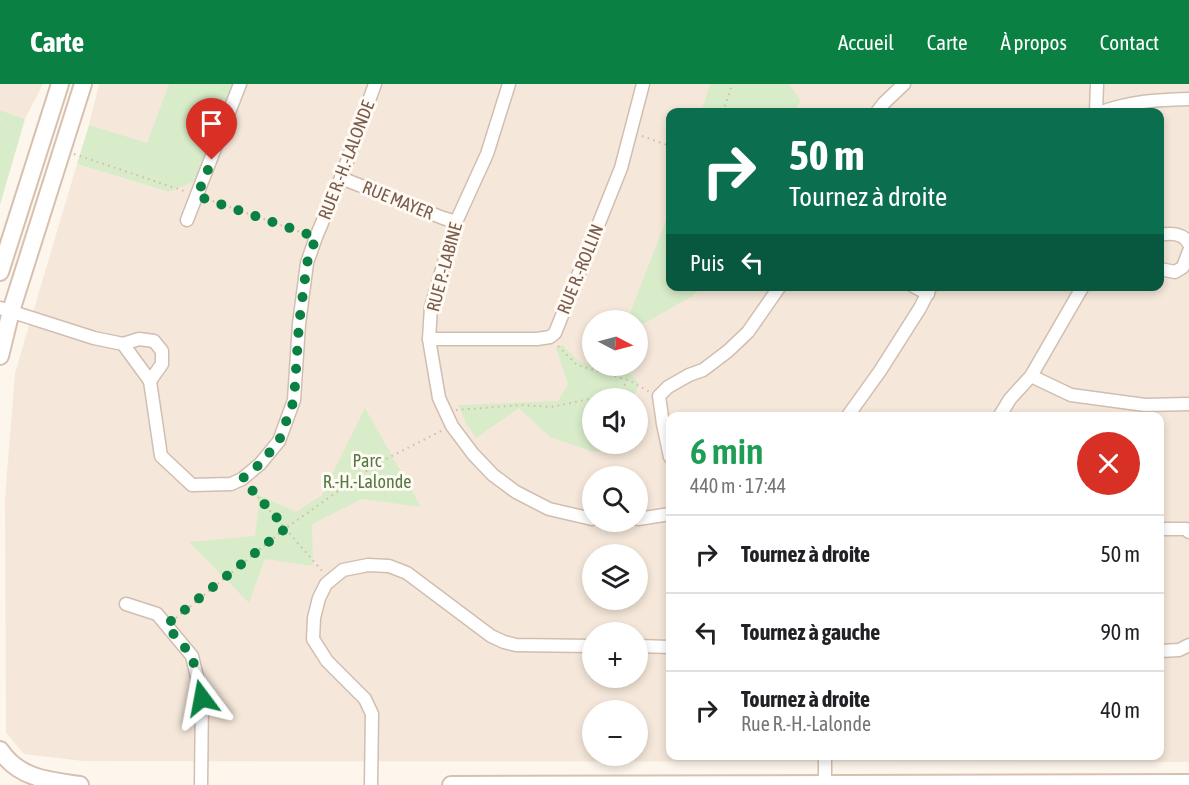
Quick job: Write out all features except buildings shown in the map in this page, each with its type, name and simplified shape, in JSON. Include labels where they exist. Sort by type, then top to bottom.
[{"type":"main road","points":[[0,272],[60,84]]},
{"type":"main road","points":[[0,356],[6,310],[83,84]]},
{"type":"main road","points":[[0,750],[10,762],[43,780],[80,785]]},
{"type":"main road","points":[[451,785],[1189,783]]},
{"type":"street","points":[[187,220],[240,84]]},
{"type":"street","name":"RUE R.-H.-LALONDE","points":[[242,479],[260,464],[279,441],[294,400],[300,314],[307,263],[375,84]]},
{"type":"street","name":"RUE P.-LABINE","points":[[509,84],[487,154],[456,222],[430,307],[429,339],[438,398],[452,426],[473,454],[493,475],[516,492],[549,509],[582,517]]},
{"type":"street","name":"RUE R.-ROLLIN","points":[[550,337],[555,333],[621,168],[644,84]]},
{"type":"street","points":[[884,84],[892,95]]},
{"type":"street","points":[[880,108],[904,84]]},
{"type":"street","points":[[1096,108],[1097,84]]},
{"type":"street","points":[[1114,108],[1149,100],[1189,99]]},
{"type":"street","name":"RUE MAYER","points":[[341,178],[456,222]]},
{"type":"street","points":[[1164,234],[1173,233],[1187,240],[1189,244]]},
{"type":"street","points":[[1164,270],[1175,272],[1183,267],[1189,251]]},
{"type":"street","points":[[666,438],[659,396],[668,387],[703,370],[728,351],[748,332],[777,291]]},
{"type":"street","points":[[851,412],[880,371],[929,291]]},
{"type":"street","points":[[1002,412],[1030,376],[1080,291]]},
{"type":"street","points":[[6,310],[94,338],[123,344],[138,339],[154,341],[162,351],[162,364],[150,381]]},
{"type":"street","points":[[429,339],[550,337]]},
{"type":"street","points":[[123,344],[150,381],[161,456],[192,484],[231,484],[242,479]]},
{"type":"street","points":[[1030,376],[1071,395],[1145,405],[1189,404]]},
{"type":"street","points":[[648,517],[666,515]]},
{"type":"street","points":[[1164,529],[1186,529],[1189,532]]},
{"type":"street","points":[[371,785],[372,714],[365,699],[327,660],[313,639],[314,618],[319,598],[330,580],[343,570],[355,567],[389,566],[407,573],[491,636],[504,642],[516,645],[582,646]]},
{"type":"street","points":[[126,604],[157,614],[192,656],[202,698],[201,785]]},
{"type":"street","points":[[1164,651],[1179,650],[1189,645]]},
{"type":"street","points":[[648,646],[666,647]]},
{"type":"street","points":[[825,760],[825,784]]},
{"type":"path","points":[[724,108],[732,84]]},
{"type":"path","points":[[630,132],[666,145]]},
{"type":"path","points":[[62,150],[316,237]]},
{"type":"path","points":[[550,337],[577,365],[628,380],[659,396]]},
{"type":"path","points":[[445,411],[522,405],[550,407],[619,393],[628,380]]},
{"type":"path","points":[[166,625],[286,528],[378,463],[442,430]]},
{"type":"path","points":[[242,479],[330,580]]},
{"type":"shaded area","points":[[0,84],[43,84],[25,119],[0,110]]},
{"type":"shaded area","points":[[99,84],[169,84],[147,144],[89,125]]},
{"type":"shaded area","points":[[234,84],[1189,84],[1189,762],[648,762],[648,700],[582,700],[582,761],[83,761],[24,754],[6,733],[5,499],[15,373],[77,164],[169,192]]},
{"type":"green space","points":[[169,84],[234,84],[200,172],[193,182],[169,192],[77,164],[89,125],[147,143]]},
{"type":"green space","points":[[710,84],[789,84],[801,101],[796,108],[702,108]]},
{"type":"green space","points":[[0,110],[25,119],[0,205]]},
{"type":"green space","points":[[666,220],[666,291],[697,291],[648,321],[648,310],[631,310]]},
{"type":"green space","points":[[562,345],[582,362],[582,376],[632,376],[639,383],[637,388],[582,388],[582,448],[550,437],[519,408],[476,438],[458,405],[558,401],[568,384],[556,348]]},
{"type":"green space","name":"Parc R.-H.-Lalonde","points":[[365,408],[421,507],[362,499],[312,524],[313,566],[265,559],[249,603],[189,542],[255,536],[259,503],[255,493],[296,512],[322,495]]},
{"type":"route","points":[[202,698],[192,656],[166,625],[286,528],[242,479],[260,464],[279,441],[294,400],[299,324],[307,263],[316,237],[197,196],[212,160]]}]
